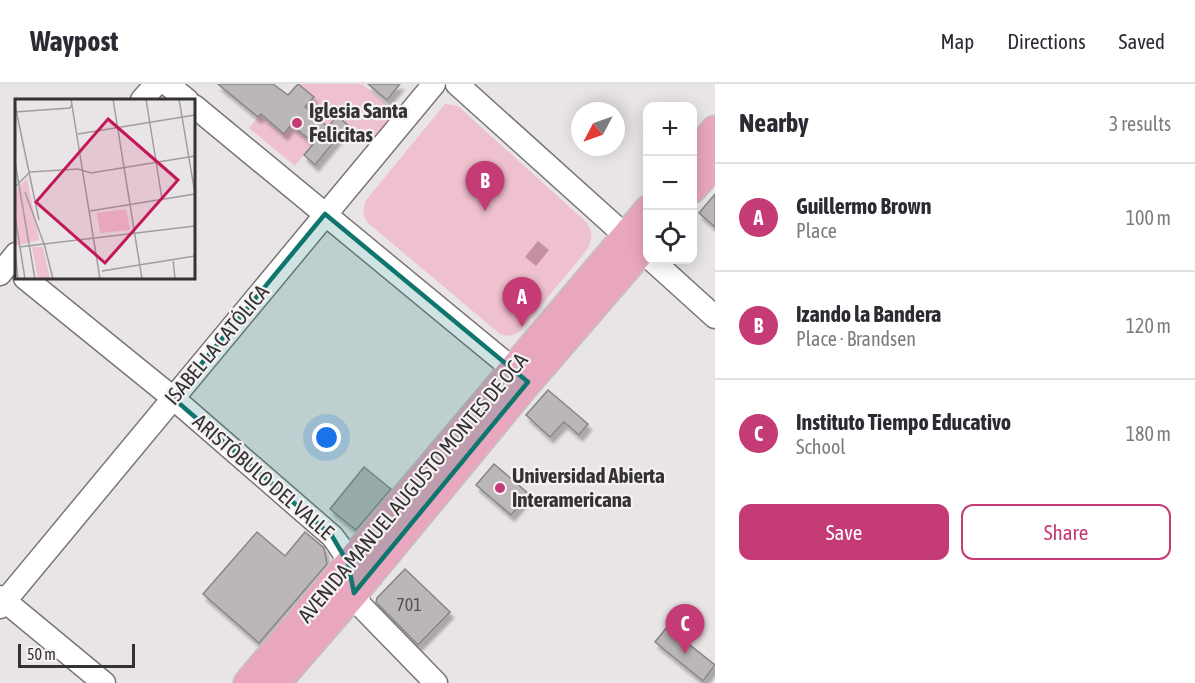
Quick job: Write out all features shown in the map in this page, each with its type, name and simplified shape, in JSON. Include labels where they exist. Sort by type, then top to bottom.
[{"type":"main road","points":[[697,151],[715,130]]},
{"type":"main road","points":[[697,184],[715,163]]},
{"type":"main road","name":"AVENIDA MANUEL AUGUSTO MONTES DE OCA","points":[[248,683],[348,563],[521,376],[643,249]]},
{"type":"main road","name":"AVENIDA MANUEL AUGUSTO MONTES DE OCA","points":[[276,683],[354,593],[521,376]]},
{"type":"street","points":[[143,99],[156,84]]},
{"type":"street","points":[[167,84],[186,99]]},
{"type":"street","name":"ISABEL LA CATÓLICA","points":[[2,601],[434,84]]},
{"type":"street","points":[[456,84],[643,249]]},
{"type":"street","points":[[195,107],[521,376]]},
{"type":"street","points":[[659,264],[715,317]]},
{"type":"street","name":"ARISTÓBULO DEL VALLE","points":[[27,279],[172,398],[332,536],[343,550],[354,593],[361,606],[371,619],[436,683]]},
{"type":"street","points":[[2,601],[104,683]]},
{"type":"highlighted area","points":[[325,214],[528,382],[354,593],[348,563],[332,536],[173,398]]},
{"type":"shaded area","points":[[298,84],[362,84],[396,112],[370,143],[337,116],[328,127],[305,107],[314,97]]},
{"type":"shaded area","points":[[445,104],[458,106],[586,222],[590,229],[591,240],[586,251],[520,331],[513,335],[500,334],[368,223],[364,215],[366,200]]},
{"type":"shaded area","points":[[268,105],[268,120],[284,133],[291,125],[314,143],[295,166],[249,128]]},
{"type":"shaded area","points":[[538,241],[549,250],[536,266],[525,257]]},
{"type":"building","name":"Iglesia Santa Felicitas","points":[[218,84],[273,84],[288,95],[298,84],[314,97],[305,107],[328,127],[337,116],[348,125],[315,165],[304,155],[314,143],[291,125],[284,134],[261,114],[258,117]]},
{"type":"building","points":[[368,84],[400,84],[387,100]]},
{"type":"building","points":[[715,194],[715,227],[699,213]]},
{"type":"building","points":[[548,390],[588,424],[579,435],[564,422],[550,437],[526,415]]},
{"type":"building","name":"Universidad Abierta Interamericana","points":[[494,464],[529,494],[511,515],[476,485]]},
{"type":"building","points":[[364,467],[391,489],[356,530],[330,509]]},
{"type":"building","points":[[257,532],[285,556],[305,532],[324,548],[327,564],[259,643],[203,594]]},
{"type":"building","points":[[405,569],[450,612],[418,645],[376,602],[377,598]]},
{"type":"building","points":[[667,627],[715,665],[703,681],[655,642]]},
{"type":"place","name":"Iglesia Santa Felicitas","points":[[297,123]]},
{"type":"place","name":"Izando la Bandera","points":[[485,211]]},
{"type":"place","name":"Guillermo Brown","points":[[522,327]]},
{"type":"place","name":"Universidad Abierta Interamericana","points":[[500,488]]},
{"type":"place","name":"Instituto Tiempo Educativo","points":[[685,654]]}]
